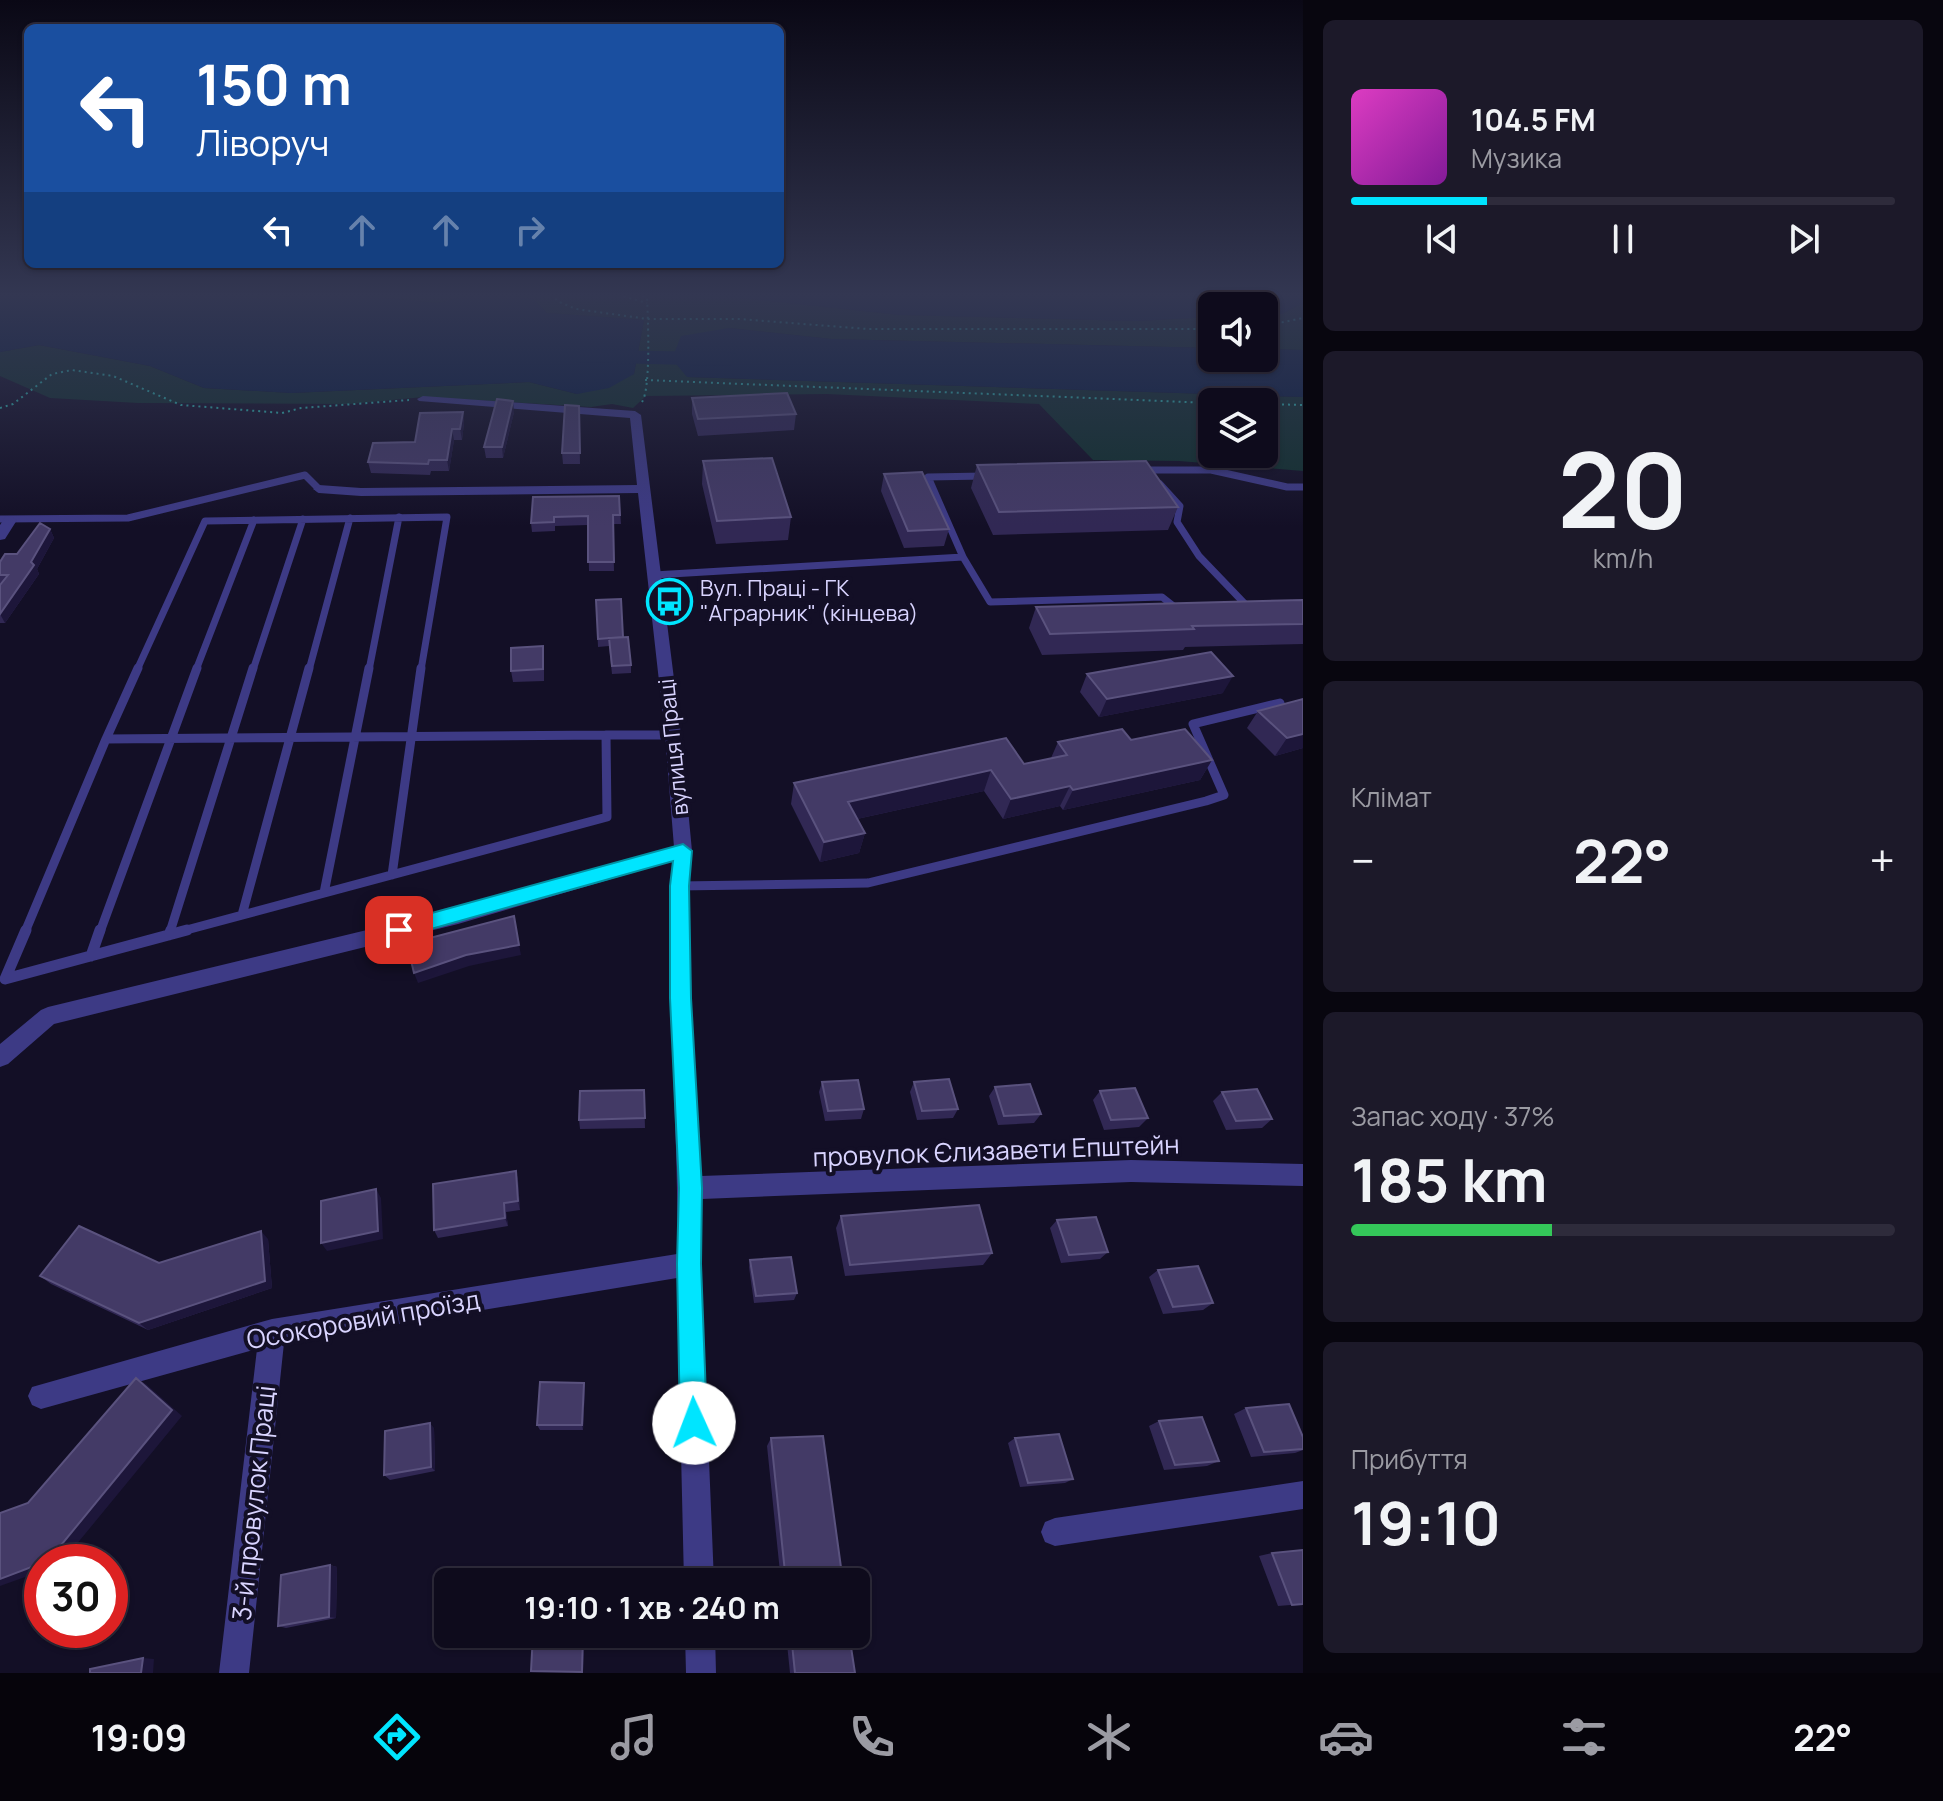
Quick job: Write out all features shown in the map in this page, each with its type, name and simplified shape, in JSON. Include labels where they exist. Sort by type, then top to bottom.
[{"type":"street","points":[[423,399],[635,415]]},
{"type":"street","name":"вулиця Праці","points":[[635,415],[673,735],[683,851],[679,886],[681,998],[690,1188],[689,1264],[699,1568]]},
{"type":"street","points":[[319,489],[361,492],[644,489]]},
{"type":"street","points":[[0,536],[5,520]]},
{"type":"street","points":[[0,1057],[48,1016],[458,916],[683,851]]},
{"type":"street","name":"провулок Єлизавети Епштейн","points":[[690,1188],[1131,1171],[1303,1175]]},
{"type":"street","name":"Осокоровий проїзд","points":[[41,1396],[272,1332],[689,1264]]},
{"type":"street","name":"3-й провулок Праці","points":[[234,1673],[272,1332]]},
{"type":"street","points":[[1055,1532],[1303,1495]]},
{"type":"street","points":[[700,1648],[701,1673]]},
{"type":"lane","points":[[1147,470],[1180,506],[1177,522],[1199,556],[1246,605],[1231,606]]},
{"type":"lane","points":[[1132,471],[1211,470],[1287,487],[1303,487]]},
{"type":"lane","points":[[5,520],[128,518],[305,475],[319,489]]},
{"type":"lane","points":[[991,476],[928,477],[963,557],[990,602],[1162,597],[1172,608],[1187,608]]},
{"type":"lane","points":[[324,893],[399,517]]},
{"type":"lane","points":[[392,875],[409,737],[447,517],[205,521],[106,739],[5,979],[242,915],[392,875],[607,817],[606,735]]},
{"type":"lane","points":[[242,915],[350,518]]},
{"type":"lane","points":[[169,935],[303,519]]},
{"type":"lane","points":[[91,956],[169,739],[254,520]]},
{"type":"lane","points":[[654,575],[963,557]]},
{"type":"lane","points":[[679,886],[868,883],[1206,801],[1224,795],[1193,724],[1280,703]]},
{"type":"lane","points":[[106,739],[673,735]]},
{"type":"path","points":[[0,408],[13,404],[52,374],[67,371]]},
{"type":"path","points":[[79,371],[113,376],[181,405],[224,409],[282,413],[301,408],[423,399]]},
{"type":"path","points":[[635,415],[646,396],[646,371]]},
{"type":"path","points":[[645,380],[1198,402]]},
{"type":"path","points":[[1278,404],[1303,405]]},
{"type":"green space","points":[[0,371],[162,371],[204,388],[291,393],[529,382],[577,394],[634,374],[635,371],[683,371],[688,377],[1198,394],[1198,463],[1093,460],[1039,404],[827,394],[646,396],[633,408],[612,404],[591,407],[424,397],[350,404],[138,403],[50,398],[0,376]]},
{"type":"green space","points":[[1278,396],[1303,397],[1303,471],[1266,468],[1278,468]]},
{"type":"water","points":[[162,371],[635,371],[609,388],[577,394],[529,382],[291,393],[204,388]]},
{"type":"water","points":[[682,371],[1303,371],[1303,397],[1278,396],[1278,388],[1198,388],[1198,394],[687,377]]},
{"type":"building","points":[[787,393],[796,414],[698,419],[692,398]]},
{"type":"building","points":[[497,399],[513,401],[502,447],[484,447]]},
{"type":"building","points":[[565,405],[579,406],[580,453],[562,453]]},
{"type":"building","points":[[463,412],[460,429],[452,429],[447,460],[429,460],[428,464],[368,462],[373,443],[415,442],[420,413]]},
{"type":"building","points":[[772,458],[791,517],[717,521],[703,461]]},
{"type":"building","points":[[1146,461],[1178,507],[999,512],[977,465]]},
{"type":"building","points":[[922,472],[949,529],[908,531],[884,474]]},
{"type":"building","points":[[619,496],[620,515],[613,515],[614,562],[588,562],[588,516],[554,517],[554,522],[531,523],[533,497]]},
{"type":"building","points":[[40,523],[50,529],[31,562],[34,565],[0,614],[0,585],[8,575],[0,575],[0,562],[5,554],[17,554]]},
{"type":"building","points":[[621,599],[623,637],[598,639],[596,600]]},
{"type":"building","points":[[1303,600],[1303,624],[1050,634],[1036,607]]},
{"type":"building","points":[[628,637],[631,665],[612,666],[609,638]]},
{"type":"building","points":[[543,646],[543,669],[511,671],[511,648]]},
{"type":"building","points":[[1211,652],[1233,676],[1107,699],[1087,674]]},
{"type":"building","points":[[1303,699],[1303,734],[1287,738],[1258,711]]},
{"type":"building","points":[[1122,729],[1131,740],[1185,729],[1212,760],[1073,790],[1070,786],[1011,799],[991,770],[848,802],[865,833],[824,842],[794,783],[1006,738],[1024,764],[1067,755],[1058,742]]},
{"type":"building","points":[[514,916],[519,945],[466,955],[414,973],[407,944]]},
{"type":"building","points":[[949,1079],[958,1109],[922,1111],[914,1082]]},
{"type":"building","points":[[858,1080],[864,1109],[828,1111],[822,1082]]},
{"type":"building","points":[[1030,1084],[1041,1114],[1004,1116],[995,1087]]},
{"type":"building","points":[[1135,1088],[1148,1118],[1111,1120],[1100,1091]]},
{"type":"building","points":[[1257,1089],[1272,1119],[1236,1121],[1222,1092]]},
{"type":"building","points":[[644,1090],[645,1118],[579,1120],[580,1091]]},
{"type":"building","points":[[516,1171],[518,1201],[504,1203],[505,1218],[434,1230],[433,1184]]},
{"type":"building","points":[[376,1189],[378,1231],[321,1243],[321,1201]]},
{"type":"building","points":[[979,1205],[992,1253],[850,1265],[841,1216]]},
{"type":"building","points":[[1096,1217],[1108,1252],[1069,1255],[1057,1220]]},
{"type":"building","points":[[79,1226],[159,1263],[261,1231],[265,1281],[139,1323],[40,1276]]},
{"type":"building","points":[[791,1257],[797,1293],[756,1296],[750,1260]]},
{"type":"building","points":[[1198,1266],[1213,1303],[1173,1307],[1158,1270]]},
{"type":"building","points":[[136,1378],[172,1410],[62,1544],[24,1544],[24,1570],[0,1579],[0,1513],[28,1503]]},
{"type":"building","points":[[540,1382],[584,1383],[582,1425],[537,1425]]},
{"type":"building","points":[[1289,1404],[1303,1437],[1303,1449],[1264,1452],[1246,1408]]},
{"type":"building","points":[[1202,1417],[1219,1461],[1175,1465],[1159,1421]]},
{"type":"building","points":[[430,1423],[431,1467],[384,1475],[385,1431]]},
{"type":"building","points":[[1059,1434],[1073,1479],[1028,1483],[1015,1438]]},
{"type":"building","points":[[823,1436],[841,1568],[785,1568],[771,1438]]},
{"type":"building","points":[[1303,1550],[1303,1604],[1292,1605],[1272,1553]]},
{"type":"building","points":[[330,1565],[329,1617],[278,1626],[281,1575]]},
{"type":"building","points":[[532,1648],[583,1648],[582,1672],[531,1671]]},
{"type":"building","points":[[792,1648],[851,1648],[855,1673],[795,1673]]},
{"type":"building","points":[[143,1658],[141,1673],[90,1673],[90,1669]]},
{"type":"place","name":"Вул. Праці - ГК \"Аграрник\" (кінцева)","points":[[669,601]]},
{"type":"route","points":[[399,930],[683,851],[679,886],[681,998],[690,1188],[694,1423]]}]
